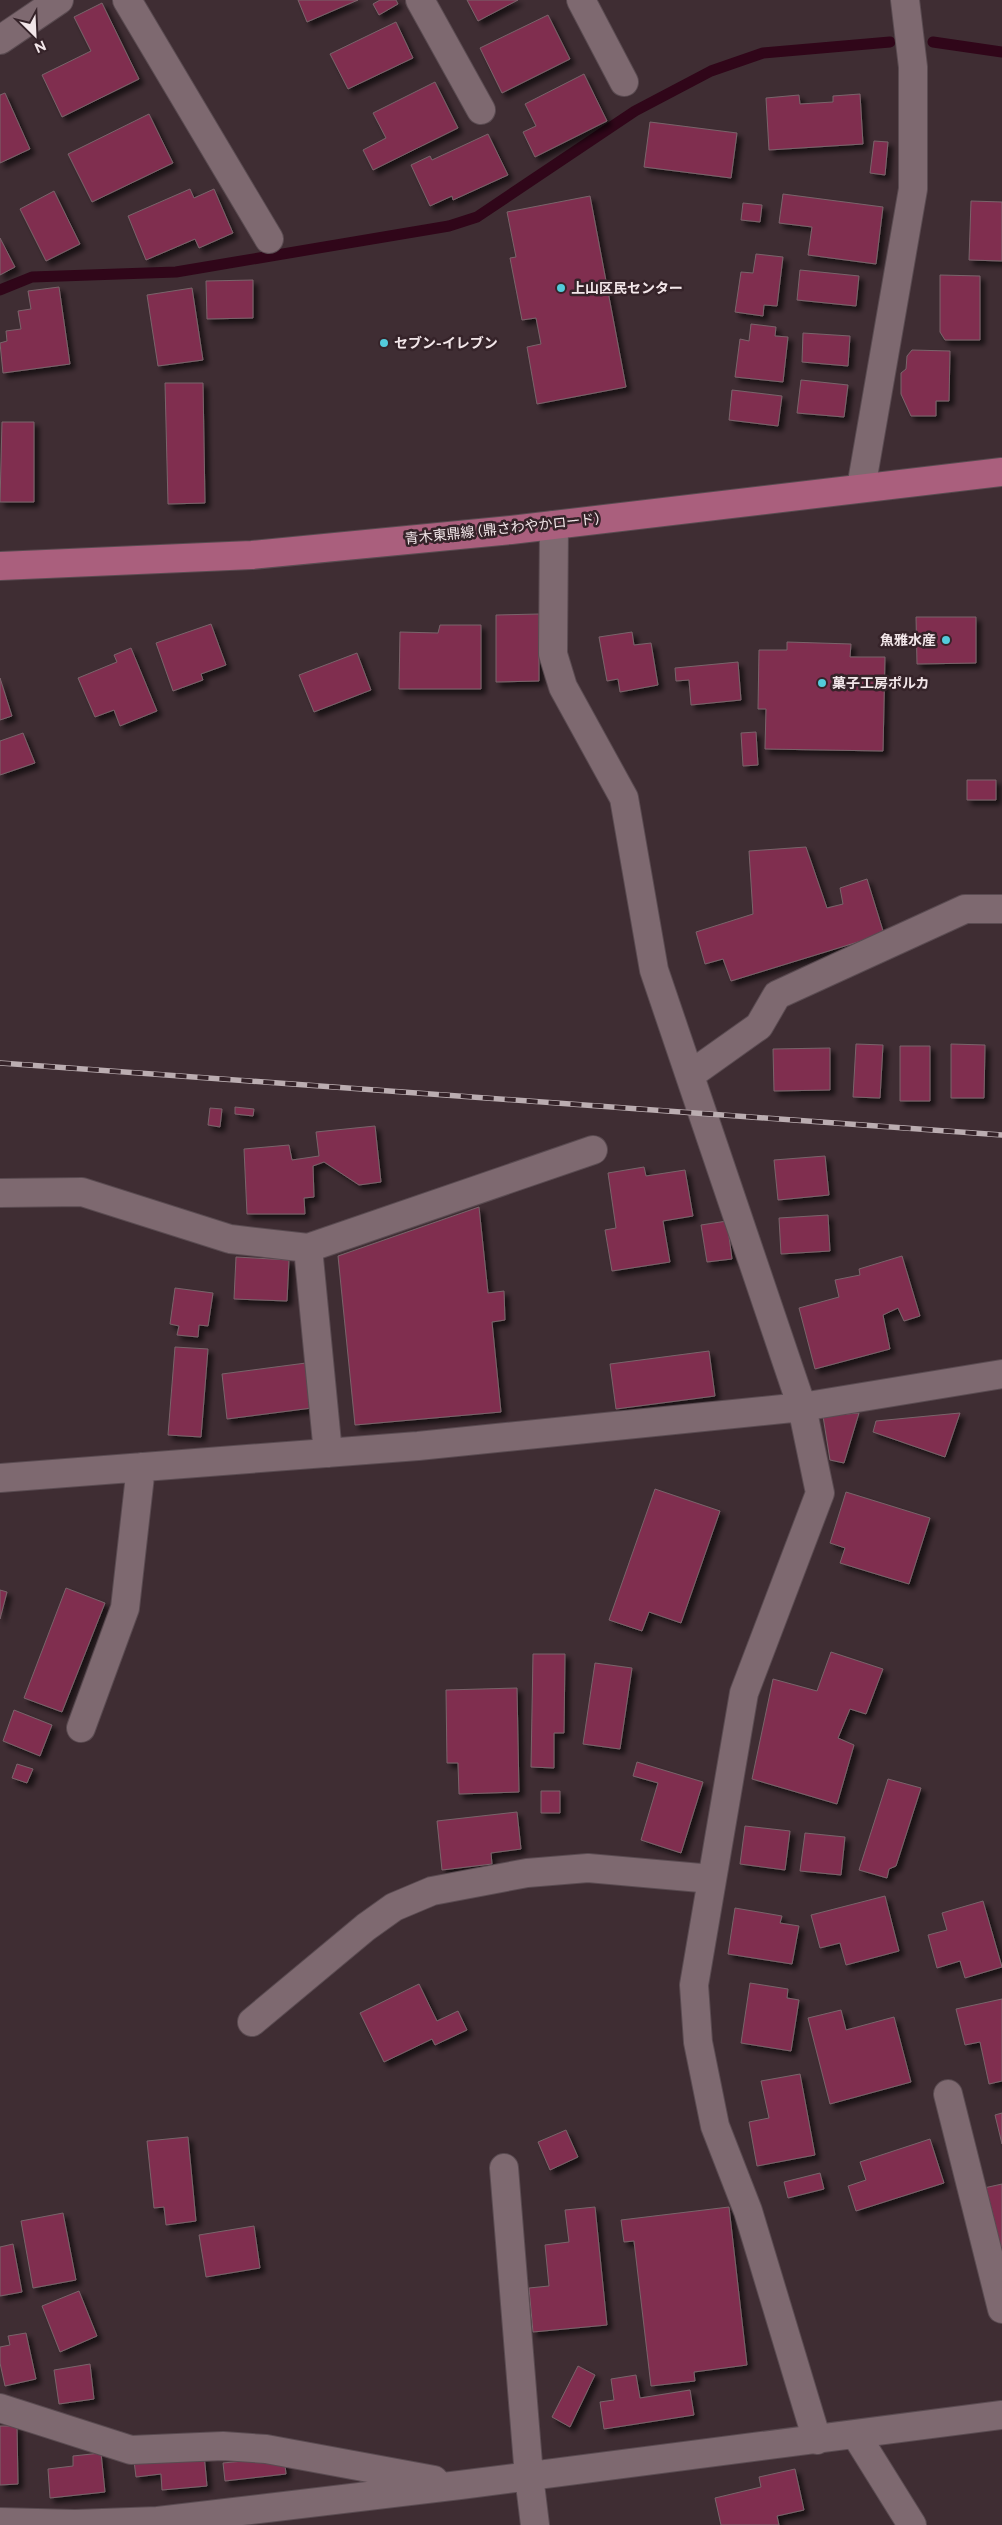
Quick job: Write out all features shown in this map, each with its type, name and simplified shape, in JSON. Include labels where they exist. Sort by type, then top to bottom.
[{"type":"main road","name":"青木東鼎線 (鼎さわやかロード)","points":[[0,566],[252,555],[554,525],[1002,472]]},
{"type":"street","points":[[0,40],[59,0]]},
{"type":"street","points":[[128,0],[269,239]]},
{"type":"street","points":[[420,0],[481,110]]},
{"type":"street","points":[[581,0],[624,82]]},
{"type":"street","points":[[861,488],[913,189],[913,67],[905,0]]},
{"type":"street","points":[[554,525],[552,654],[563,687],[624,798],[654,970],[802,1407],[820,1493],[744,1693],[694,1985],[698,2042],[715,2126],[748,2211],[816,2440]]},
{"type":"street","points":[[690,1076],[759,1026],[777,995],[965,909],[1002,909]]},
{"type":"street","points":[[0,1193],[82,1192],[230,1239],[308,1248],[593,1150]]},
{"type":"street","points":[[308,1248],[328,1453]]},
{"type":"street","points":[[0,1478],[418,1446],[802,1407],[1002,1374]]},
{"type":"street","points":[[81,1728],[125,1608],[141,1467]]},
{"type":"street","points":[[252,2022],[366,1927],[394,1907],[432,1891],[527,1873],[588,1868],[712,1879]]},
{"type":"street","points":[[948,2094],[1002,2308]]},
{"type":"street","points":[[504,2168],[529,2476],[535,2525]]},
{"type":"street","points":[[0,2408],[131,2450],[223,2446],[266,2449],[460,2485]]},
{"type":"street","points":[[0,2522],[75,2524],[155,2523],[1002,2415]]},
{"type":"street","points":[[856,2435],[912,2525]]},
{"type":"building","points":[[298,0],[358,0],[307,22]]},
{"type":"building","points":[[380,0],[396,0],[398,4],[379,15],[373,4]]},
{"type":"building","points":[[467,0],[518,0],[478,21]]},
{"type":"building","points":[[102,3],[139,79],[62,117],[42,75],[91,51],[74,17]]},
{"type":"building","points":[[548,15],[570,59],[502,93],[480,48]]},
{"type":"building","points":[[396,22],[413,58],[348,89],[330,54]]},
{"type":"building","points":[[584,74],[607,121],[535,157],[523,132],[536,126],[525,104]]},
{"type":"building","points":[[435,82],[458,128],[373,170],[363,150],[386,138],[373,113]]},
{"type":"building","points":[[5,93],[30,149],[0,163],[0,95]]},
{"type":"building","points":[[860,94],[863,144],[769,150],[766,98],[799,95],[800,104],[833,102],[833,96]]},
{"type":"building","points":[[149,114],[173,163],[92,202],[68,154]]},
{"type":"building","points":[[650,122],[737,133],[731,178],[644,167]]},
{"type":"building","points":[[488,134],[508,175],[453,200],[452,196],[430,206],[411,165],[430,156],[432,160]]},
{"type":"building","points":[[874,141],[888,142],[885,175],[870,173]]},
{"type":"building","points":[[190,189],[194,198],[214,189],[233,233],[199,248],[195,239],[146,260],[128,216]]},
{"type":"building","points":[[54,191],[80,244],[46,261],[20,209]]},
{"type":"building","points":[[783,194],[883,207],[876,264],[808,255],[812,227],[779,223]]},
{"type":"building","name":"上山区民センター","points":[[590,196],[626,387],[537,404],[527,347],[541,344],[536,318],[522,320],[510,258],[516,257],[507,212]]},
{"type":"building","points":[[971,201],[1002,202],[1002,261],[969,260]]},
{"type":"building","points":[[743,203],[762,205],[760,222],[741,220]]},
{"type":"building","points":[[0,238],[15,267],[0,275]]},
{"type":"building","points":[[756,254],[783,257],[777,306],[764,305],[763,316],[735,312],[741,272],[753,273]]},
{"type":"building","points":[[800,270],[859,276],[856,306],[797,300]]},
{"type":"building","points":[[940,275],[980,276],[980,340],[945,340],[940,332]]},
{"type":"building","points":[[253,280],[253,318],[207,319],[206,281]]},
{"type":"building","points":[[59,287],[70,364],[3,373],[0,343],[7,341],[6,331],[21,329],[18,311],[31,309],[28,291]]},
{"type":"building","points":[[192,288],[203,360],[158,366],[147,295]]},
{"type":"building","points":[[751,324],[776,327],[775,336],[788,337],[783,382],[735,377],[740,339],[749,341]]},
{"type":"building","points":[[803,333],[850,336],[848,366],[802,362]]},
{"type":"building","points":[[912,350],[950,351],[949,401],[936,401],[936,416],[911,416],[901,394],[901,373],[906,369],[907,356]]},
{"type":"building","points":[[801,380],[848,385],[844,417],[797,413]]},
{"type":"building","points":[[165,383],[203,383],[205,503],[168,504]]},
{"type":"building","points":[[732,390],[782,396],[778,426],[729,420]]},
{"type":"building","points":[[2,422],[34,422],[34,502],[0,502]]},
{"type":"building","points":[[539,614],[539,681],[496,682],[496,615]]},
{"type":"building","name":"魚雅水産","points":[[916,617],[976,617],[976,663],[917,664]]},
{"type":"building","points":[[211,624],[226,665],[201,674],[203,680],[173,691],[156,643]]},
{"type":"building","points":[[440,625],[481,625],[481,689],[399,689],[400,632],[438,633]]},
{"type":"building","points":[[632,632],[634,645],[651,643],[658,685],[620,692],[618,679],[607,681],[599,637]]},
{"type":"building","name":"菓子工房ポルカ","points":[[787,642],[851,644],[850,657],[885,657],[883,751],[765,749],[766,709],[758,709],[759,650],[787,650]]},
{"type":"building","points":[[131,648],[157,711],[120,726],[114,710],[95,717],[78,678],[117,662],[114,655]]},
{"type":"building","points":[[357,653],[371,690],[314,712],[299,675]]},
{"type":"building","points":[[738,662],[741,700],[691,705],[689,680],[676,681],[675,668]]},
{"type":"building","points":[[0,678],[12,716],[0,720]]},
{"type":"building","points":[[756,732],[758,765],[743,766],[741,733]]},
{"type":"building","points":[[23,733],[35,763],[0,775],[0,741]]},
{"type":"building","points":[[967,780],[996,780],[996,800],[967,800]]},
{"type":"building","points":[[806,847],[827,908],[843,904],[840,888],[867,879],[884,934],[731,981],[723,959],[705,964],[696,932],[753,914],[749,851]]},
{"type":"building","points":[[856,1044],[883,1045],[880,1098],[853,1097]]},
{"type":"building","points":[[951,1044],[985,1045],[984,1098],[951,1098]]},
{"type":"building","points":[[900,1046],[930,1046],[930,1101],[900,1101]]},
{"type":"building","points":[[830,1048],[830,1090],[774,1091],[773,1049]]},
{"type":"building","points":[[235,1107],[254,1109],[253,1116],[235,1114]]},
{"type":"building","points":[[210,1108],[222,1109],[220,1127],[208,1125]]},
{"type":"building","points":[[375,1126],[381,1182],[359,1185],[324,1162],[313,1166],[314,1197],[304,1198],[305,1214],[247,1214],[244,1149],[289,1145],[292,1160],[319,1156],[316,1132]]},
{"type":"building","points":[[825,1156],[829,1195],[778,1200],[774,1160]]},
{"type":"building","points":[[644,1167],[646,1176],[685,1170],[693,1216],[663,1221],[670,1262],[612,1271],[605,1230],[616,1228],[608,1173]]},
{"type":"building","points":[[479,1207],[488,1293],[504,1291],[505,1320],[492,1322],[501,1412],[355,1425],[338,1256]]},
{"type":"building","points":[[828,1215],[830,1251],[781,1254],[779,1218]]},
{"type":"building","points":[[727,1221],[732,1259],[707,1262],[701,1225]]},
{"type":"building","points":[[902,1256],[920,1316],[904,1321],[898,1308],[883,1315],[890,1349],[815,1369],[799,1308],[839,1297],[835,1280],[860,1275],[859,1269]]},
{"type":"building","points":[[236,1257],[289,1260],[287,1301],[234,1299]]},
{"type":"building","points":[[175,1288],[213,1293],[208,1326],[199,1325],[198,1337],[177,1335],[179,1326],[170,1324]]},
{"type":"building","points":[[175,1347],[208,1349],[201,1437],[168,1435]]},
{"type":"building","points":[[709,1351],[715,1396],[616,1409],[610,1364]]},
{"type":"building","points":[[306,1363],[312,1408],[227,1419],[222,1374]]},
{"type":"building","points":[[859,1413],[844,1463],[830,1460],[823,1416]]},
{"type":"building","points":[[960,1413],[945,1457],[873,1432],[876,1421]]},
{"type":"building","points":[[655,1489],[720,1511],[681,1623],[649,1612],[642,1631],[609,1620]]},
{"type":"building","points":[[846,1492],[930,1518],[909,1584],[840,1563],[845,1548],[830,1543]]},
{"type":"building","points":[[66,1588],[105,1603],[62,1712],[24,1698]]},
{"type":"building","points":[[0,1590],[7,1592],[0,1619]]},
{"type":"building","points":[[831,1652],[883,1669],[866,1714],[850,1709],[838,1738],[854,1745],[837,1804],[752,1779],[773,1679],[817,1691]]},
{"type":"building","points":[[533,1654],[565,1654],[564,1733],[554,1733],[554,1768],[531,1767]]},
{"type":"building","points":[[595,1663],[632,1668],[620,1749],[583,1744]]},
{"type":"building","points":[[517,1688],[519,1792],[459,1794],[458,1763],[447,1763],[446,1690]]},
{"type":"building","points":[[14,1710],[52,1725],[40,1756],[3,1741]]},
{"type":"building","points":[[637,1762],[703,1782],[681,1853],[641,1840],[658,1783],[633,1776]]},
{"type":"building","points":[[17,1764],[33,1769],[27,1783],[12,1778]]},
{"type":"building","points":[[888,1779],[921,1788],[896,1866],[889,1869],[887,1878],[859,1870]]},
{"type":"building","points":[[541,1791],[560,1791],[560,1813],[541,1813]]},
{"type":"building","points":[[517,1812],[521,1849],[491,1853],[492,1864],[442,1870],[437,1821]]},
{"type":"building","points":[[745,1826],[790,1831],[785,1870],[740,1864]]},
{"type":"building","points":[[805,1833],[845,1837],[841,1875],[800,1871]]},
{"type":"building","points":[[885,1896],[899,1951],[846,1965],[840,1943],[820,1948],[811,1915]]},
{"type":"building","points":[[983,1901],[1002,1967],[965,1978],[960,1961],[937,1968],[928,1935],[947,1930],[942,1913]]},
{"type":"building","points":[[735,1908],[782,1916],[780,1923],[799,1926],[792,1964],[728,1954]]},
{"type":"building","points":[[750,1983],[788,1989],[787,1998],[799,2000],[791,2051],[741,2043]]},
{"type":"building","points":[[419,1984],[437,2021],[458,2011],[467,2030],[435,2045],[432,2039],[384,2062],[360,2013]]},
{"type":"building","points":[[1002,1999],[1002,2081],[989,2084],[980,2042],[965,2045],[956,2009]]},
{"type":"building","points":[[841,2010],[846,2030],[894,2017],[911,2082],[830,2104],[808,2018]]},
{"type":"building","points":[[800,2074],[815,2155],[757,2166],[749,2122],[769,2118],[761,2081]]},
{"type":"building","points":[[1002,2113],[1002,2144],[995,2115]]},
{"type":"building","points":[[566,2130],[578,2157],[550,2170],[538,2142]]},
{"type":"building","points":[[188,2137],[196,2221],[166,2225],[164,2207],[154,2208],[147,2141]]},
{"type":"building","points":[[930,2139],[944,2183],[856,2211],[848,2186],[866,2180],[860,2162]]},
{"type":"building","points":[[820,2173],[824,2189],[788,2198],[784,2182]]},
{"type":"building","points":[[1002,2184],[1002,2250],[998,2250],[984,2188]]},
{"type":"building","points":[[595,2207],[607,2325],[533,2332],[529,2288],[549,2286],[545,2245],[569,2242],[565,2210]]},
{"type":"building","points":[[729,2207],[747,2365],[694,2372],[695,2381],[651,2386],[634,2241],[624,2242],[621,2220]]},
{"type":"building","points":[[63,2213],[76,2280],[33,2288],[21,2221]]},
{"type":"building","points":[[254,2226],[260,2268],[206,2277],[199,2235]]},
{"type":"building","points":[[13,2244],[22,2292],[0,2296],[0,2247]]},
{"type":"building","points":[[79,2291],[97,2336],[60,2352],[42,2306]]},
{"type":"building","points":[[26,2333],[36,2379],[5,2386],[0,2363],[0,2347],[10,2345],[8,2336]]},
{"type":"building","points":[[90,2364],[94,2399],[59,2404],[54,2370]]},
{"type":"building","points":[[578,2366],[595,2375],[570,2427],[552,2417]]},
{"type":"building","points":[[636,2375],[640,2398],[690,2390],[694,2415],[604,2429],[600,2402],[614,2400],[611,2379]]},
{"type":"building","points":[[0,2426],[17,2426],[18,2484],[0,2485]]},
{"type":"building","points":[[101,2453],[105,2492],[50,2498],[48,2469],[73,2466],[73,2456]]},
{"type":"building","points":[[204,2454],[207,2486],[162,2490],[161,2474],[136,2477],[134,2461]]},
{"type":"building","points":[[284,2457],[286,2474],[225,2481],[223,2463]]},
{"type":"building","points":[[795,2469],[804,2510],[777,2516],[779,2525],[721,2525],[715,2498],[761,2487],[759,2477]]},
{"type":"waterway","points":[[0,290],[32,277],[176,272],[449,226],[477,217],[635,111],[711,71],[763,53],[890,42]]},
{"type":"waterway","points":[[933,42],[1002,52]]},
{"type":"railway","points":[[0,1063],[1002,1135]]},
{"type":"place","name":"上山区民センター","points":[[561,288]]},
{"type":"place","name":"セブン-イレブン","points":[[384,343]]},
{"type":"place","name":"魚雅水産","points":[[946,640]]},
{"type":"place","name":"菓子工房ポルカ","points":[[822,683]]}]
